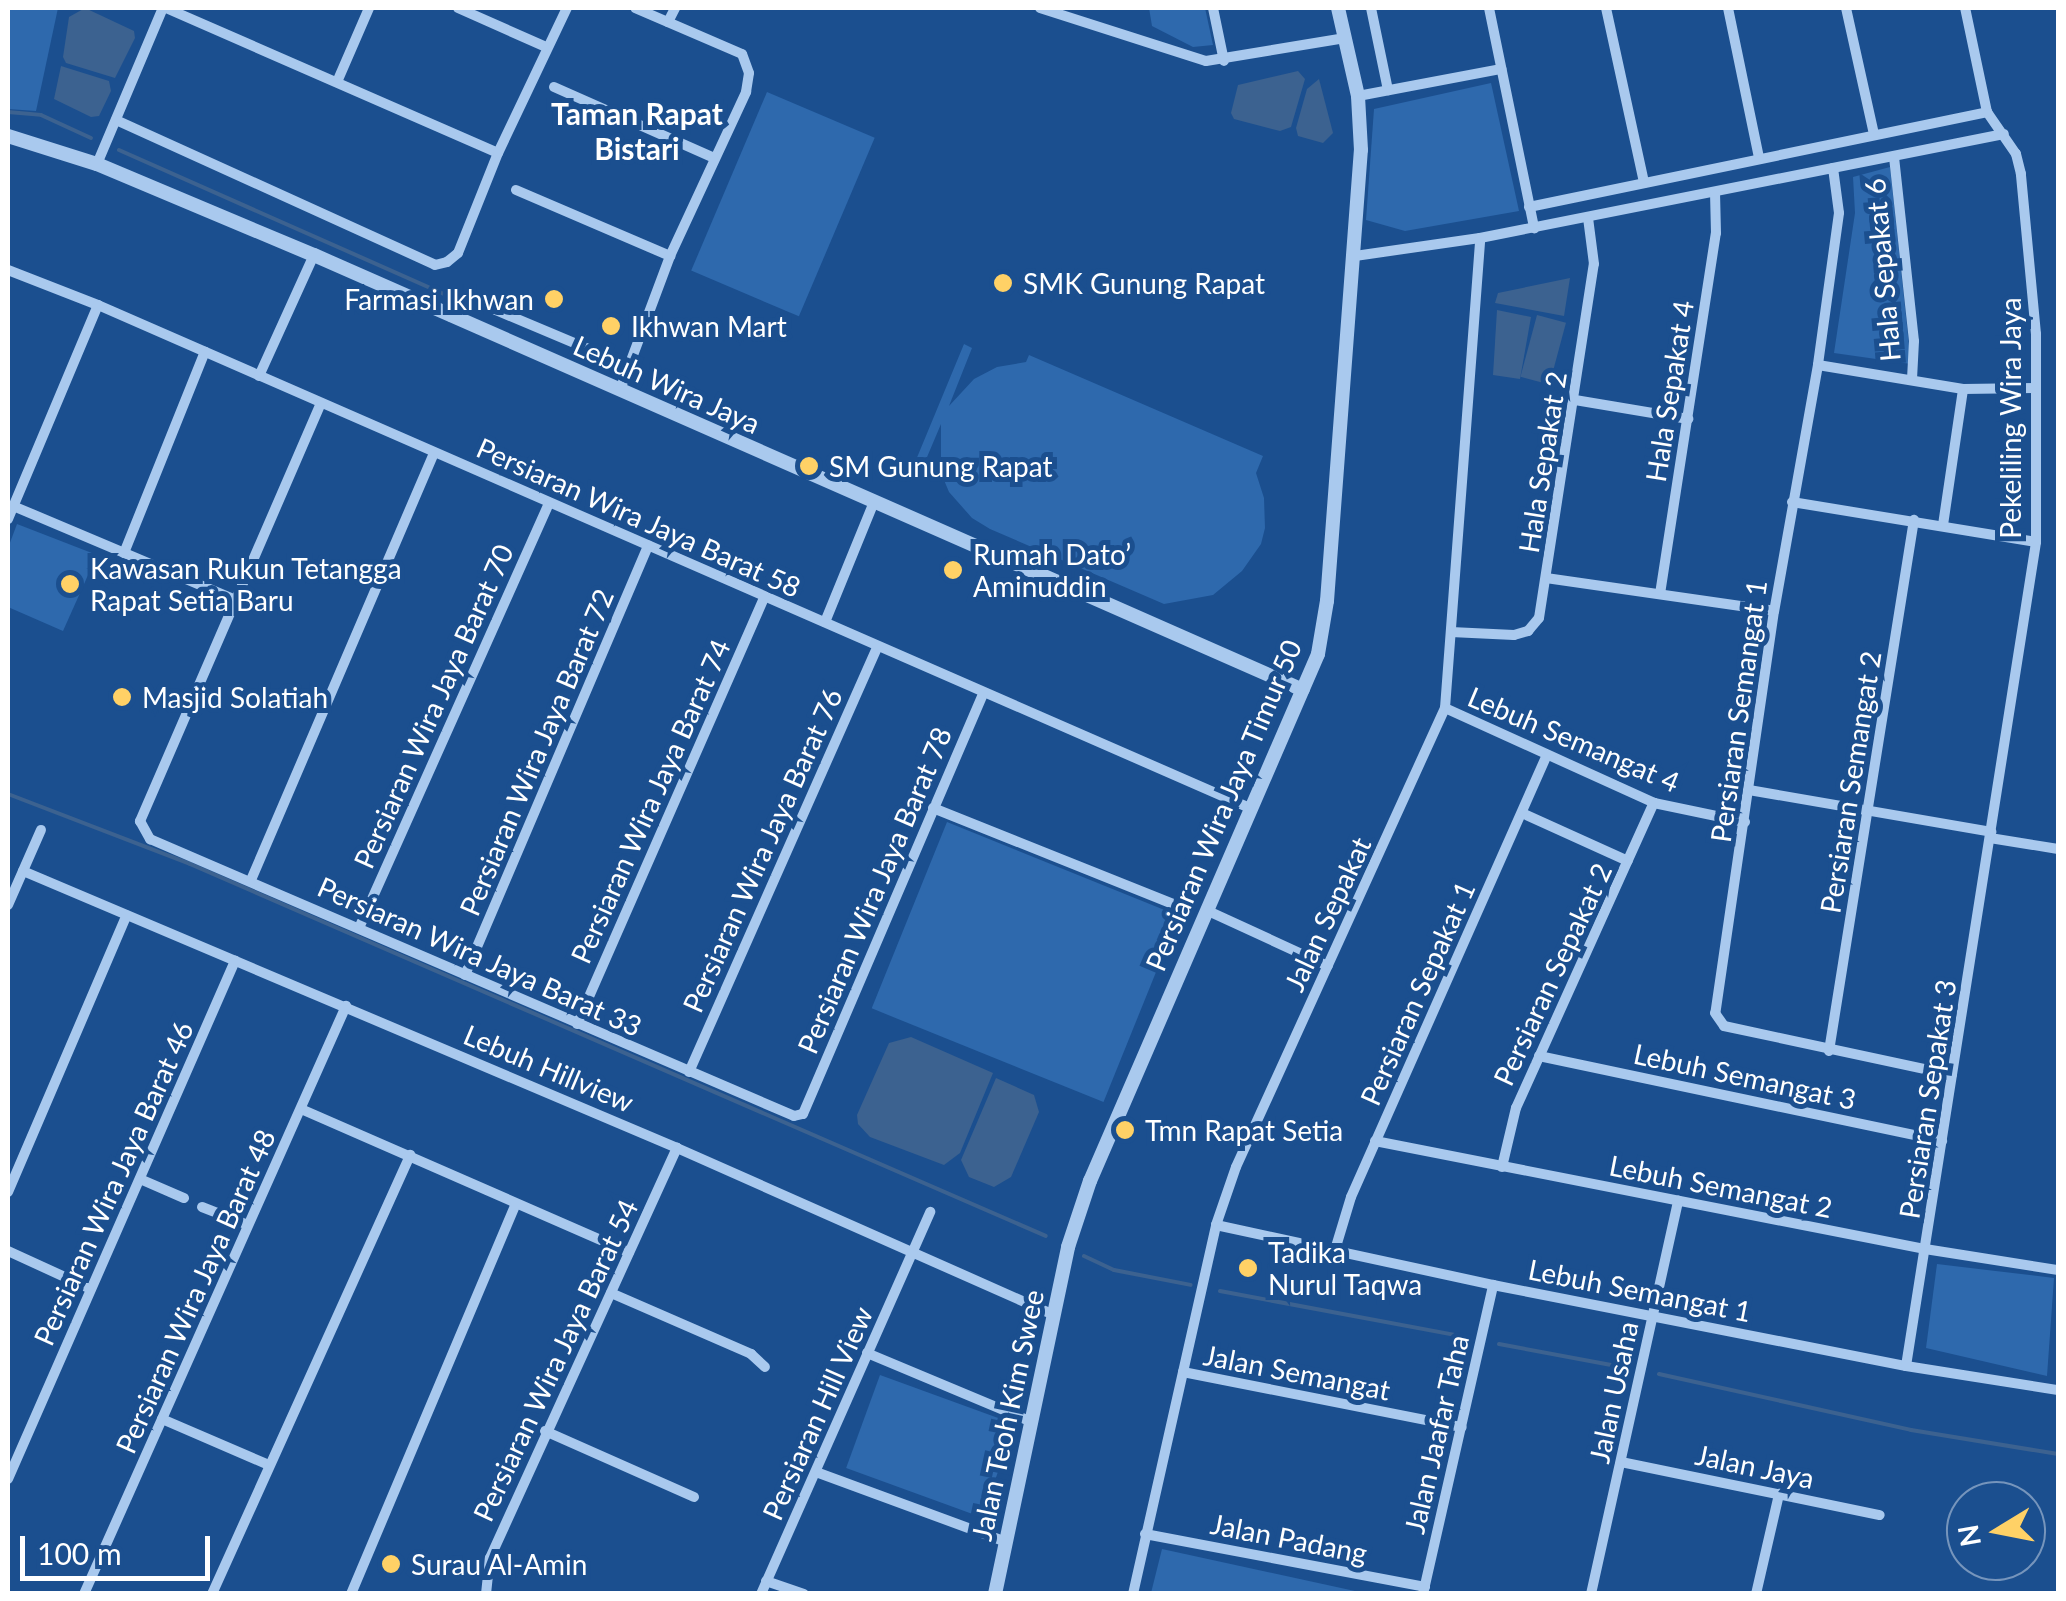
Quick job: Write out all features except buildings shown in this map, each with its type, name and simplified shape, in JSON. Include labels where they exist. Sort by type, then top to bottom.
[{"type":"street","points":[[97,164],[165,8],[498,153]]},
{"type":"street","points":[[337,82],[369,8]]},
{"type":"street","points":[[458,8],[546,47]]},
{"type":"street","points":[[116,120],[434,265],[458,253],[498,153],[567,8]]},
{"type":"street","points":[[620,390],[670,256],[746,92],[749,73],[742,54],[635,8]]},
{"type":"street","points":[[668,22],[675,8]]},
{"type":"street","points":[[1040,8],[1206,60],[1224,61],[1344,38]]},
{"type":"street","points":[[1079,19],[1085,8]]},
{"type":"street","points":[[1213,8],[1224,61]]},
{"type":"street","name":"Persiaran Wira Jaya Timur 50","points":[[1068,1247],[1090,1181],[1318,654],[1327,601],[1361,150],[1358,96],[1338,8]]},
{"type":"street","points":[[1372,8],[1388,90]]},
{"type":"street","points":[[1488,8],[1534,228]]},
{"type":"street","points":[[1606,8],[1644,183]]},
{"type":"street","points":[[1728,8],[1760,158]]},
{"type":"street","points":[[1846,8],[1874,134]]},
{"type":"street","name":"Pekeliling Wira Jaya","points":[[1965,8],[1987,112],[2004,134],[2021,174],[2036,334],[2036,542],[1991,835]]},
{"type":"street","points":[[1358,96],[1501,69]]},
{"type":"street","points":[[554,87],[714,158]]},
{"type":"street","points":[[1530,206],[1987,112]]},
{"type":"street","points":[[1355,256],[1588,218],[2004,134]]},
{"type":"street","name":"Lebuh Wira Jaya","points":[[8,136],[97,164],[314,256],[1303,690]]},
{"type":"street","name":"Hala Sepakat 6","points":[[1894,157],[1914,341],[1912,380]]},
{"type":"street","name":"Persiaran Semangat 1","points":[[1833,168],[1839,212],[1818,365],[1774,611],[1714,1014],[1724,1026],[1952,1075]]},
{"type":"street","points":[[516,190],[670,256]]},
{"type":"street","name":"Hala Sepakat 4","points":[[1660,594],[1716,233],[1714,193]]},
{"type":"street","name":"Hala Sepakat 2","points":[[1451,632],[1514,635],[1528,631],[1539,618],[1594,264],[1588,218]]},
{"type":"street","name":"Jalan Sepakat","points":[[1133,1594],[1216,1226],[1236,1167],[1445,708],[1480,238]]},
{"type":"street","points":[[258,376],[314,256]]},
{"type":"street","name":"Persiaran Wira Jaya Barat 58","points":[[8,270],[98,305],[1252,809]]},
{"type":"street","points":[[451,317],[472,300],[627,365]]},
{"type":"street","points":[[8,518],[98,305]]},
{"type":"street","points":[[124,553],[204,352]]},
{"type":"street","points":[[1818,365],[1963,389],[2034,388]]},
{"type":"street","points":[[1944,525],[1963,389]]},
{"type":"street","points":[[1574,400],[1688,419]]},
{"type":"street","points":[[13,506],[238,601],[321,403]]},
{"type":"street","points":[[252,880],[434,452]]},
{"type":"street","points":[[824,622],[874,502]]},
{"type":"street","points":[[1792,502],[2036,542]]},
{"type":"street","name":"Persiaran Wira Jaya Barat 70","points":[[359,928],[548,503]]},
{"type":"street","name":"Persiaran Semangat 2","points":[[1830,1051],[1914,520]]},
{"type":"street","name":"Persiaran Wira Jaya Barat 72","points":[[465,976],[648,546]]},
{"type":"street","points":[[1546,578],[1774,611]]},
{"type":"street","name":"Persiaran Wira Jaya Barat 74","points":[[577,1024],[764,597]]},
{"type":"street","name":"Persiaran Wira Jaya Barat 33","points":[[238,601],[140,821],[150,839],[794,1116],[803,1114],[807,1104]]},
{"type":"street","name":"Persiaran Wira Jaya Barat 76","points":[[689,1072],[877,647]]},
{"type":"street","name":"Persiaran Wira Jaya Barat 78","points":[[807,1104],[983,694]]},
{"type":"street","name":"Lebuh Semangat 4","points":[[1445,708],[1654,803],[1745,822]]},
{"type":"street","name":"Persiaran Sepakat 1","points":[[1334,1250],[1376,1141],[1546,757]]},
{"type":"street","points":[[1749,790],[2058,848]]},
{"type":"street","name":"Persiaran Sepakat 2","points":[[1502,1167],[1516,1108],[1654,803]]},
{"type":"street","points":[[933,808],[1186,910]]},
{"type":"street","points":[[1522,813],[1628,861]]},
{"type":"street","points":[[8,904],[41,830]]},
{"type":"street","name":"Persiaran Sepakat 3","points":[[1906,1366],[1991,835]]},
{"type":"street","name":"Lebuh Hillview","points":[[23,870],[914,1250],[1054,1315]]},
{"type":"street","points":[[1206,910],[1328,966]]},
{"type":"street","points":[[8,1192],[127,915]]},
{"type":"street","name":"Persiaran Wira Jaya Barat 46","points":[[8,1479],[235,960]]},
{"type":"street","name":"Persiaran Wira Jaya Barat 48","points":[[84,1594],[346,1006]]},
{"type":"street","name":"Lebuh Semangat 3","points":[[1539,1056],[1942,1141]]},
{"type":"street","points":[[301,1109],[629,1252]]},
{"type":"street","name":"Lebuh Semangat 2","points":[[1376,1141],[1925,1249],[2058,1270]]},
{"type":"street","name":"Persiaran Wira Jaya Barat 54","points":[[486,1594],[490,1558],[677,1148]]},
{"type":"street","points":[[212,1594],[410,1155]]},
{"type":"street","points":[[140,1179],[184,1198]]},
{"type":"street","name":"Jalan Usaha","points":[[1591,1594],[1678,1200]]},
{"type":"street","points":[[351,1594],[516,1204]]},
{"type":"street","points":[[202,1207],[248,1225]]},
{"type":"street","name":"Persiaran Hill View","points":[[761,1594],[930,1212]]},
{"type":"street","name":"Lebuh Semangat 1","points":[[1216,1226],[1906,1366],[2058,1390]]},
{"type":"street","name":"Jalan Teoh Kim Swee","points":[[995,1594],[1068,1247]]},
{"type":"street","points":[[8,1251],[91,1289]]},
{"type":"street","name":"Jalan Jaafar Taha","points":[[1424,1590],[1493,1285]]},
{"type":"street","points":[[611,1293],[751,1354],[765,1367]]},
{"type":"street","points":[[868,1353],[1032,1422]]},
{"type":"street","name":"Jalan Semangat","points":[[1183,1372],[1462,1426]]},
{"type":"street","points":[[162,1419],[270,1464]]},
{"type":"street","points":[[545,1431],[694,1498]]},
{"type":"street","name":"Jalan Jaya","points":[[1621,1462],[1880,1514]]},
{"type":"street","points":[[816,1472],[1006,1542]]},
{"type":"street","points":[[1756,1594],[1779,1494]]},
{"type":"street","name":"Jalan Padang","points":[[1145,1534],[1424,1590]]},
{"type":"street","points":[[766,1581],[804,1594]]},
{"type":"shaded area","points":[[8,8],[58,8],[36,111],[8,109]]},
{"type":"shaded area","points":[[85,8],[134,31],[135,38],[115,78],[66,63],[63,57],[69,17]]},
{"type":"shaded area","points":[[1149,8],[1205,8],[1213,45],[1193,47],[1152,26]]},
{"type":"shaded area","points":[[61,66],[109,81],[111,91],[99,116],[91,117],[54,99]]},
{"type":"shaded area","points":[[1298,71],[1305,79],[1291,127],[1280,131],[1234,119],[1231,113],[1238,85]]},
{"type":"shaded area","points":[[1319,79],[1333,133],[1323,143],[1298,136],[1296,128],[1307,89]]},
{"type":"shaded area","points":[[1491,83],[1519,211],[1405,231],[1366,220],[1374,109]]},
{"type":"shaded area","points":[[767,92],[875,138],[799,316],[691,271]]},
{"type":"shaded area","points":[[1890,167],[1911,364],[1834,353],[1855,213],[1853,177]]},
{"type":"shaded area","points":[[1570,278],[1564,316],[1495,303],[1498,293]]},
{"type":"shaded area","points":[[1497,310],[1531,317],[1520,379],[1493,375]]},
{"type":"shaded area","points":[[1537,315],[1566,323],[1549,385],[1520,377]]},
{"type":"shaded area","points":[[964,344],[972,348],[949,406],[974,379],[997,367],[1026,362],[1029,355],[1263,456],[1256,473],[1264,498],[1265,528],[1261,544],[1242,571],[1213,595],[1164,604],[990,529],[972,518],[949,492],[941,473],[941,424],[919,476],[911,472]]},
{"type":"shaded area","points":[[17,524],[97,555],[63,631],[8,607],[8,548]]},
{"type":"shaded area","points":[[947,822],[1179,916],[1104,1102],[872,1008]]},
{"type":"shaded area","points":[[911,1037],[993,1073],[960,1153],[944,1165],[870,1137],[858,1124],[857,1115],[889,1043]]},
{"type":"shaded area","points":[[996,1078],[1034,1095],[1039,1112],[1011,1177],[994,1187],[969,1177],[961,1160]]},
{"type":"shaded area","points":[[1937,1264],[2054,1278],[2047,1376],[1926,1348]]},
{"type":"shaded area","points":[[880,1375],[1015,1424],[981,1517],[846,1468]]},
{"type":"shaded area","points":[[1162,1549],[1364,1593],[1151,1593]]},
{"type":"waterway","points":[[8,112],[41,115],[91,138]]},
{"type":"waterway","points":[[119,150],[459,301]]},
{"type":"waterway","points":[[8,794],[190,864],[1046,1236]]},
{"type":"waterway","points":[[1084,1256],[1114,1270],[1191,1285]]},
{"type":"waterway","points":[[1220,1291],[1471,1338]]},
{"type":"waterway","points":[[1499,1344],[1622,1367]]},
{"type":"waterway","points":[[1659,1374],[1911,1430],[2058,1454]]},
{"type":"place","name":"SMK Gunung Rapat","points":[[1003,283]]},
{"type":"place","name":"Farmasi Ikhwan","points":[[554,299]]},
{"type":"place","name":"Ikhwan Mart","points":[[611,326]]},
{"type":"place","name":"SM Gunung Rapat","points":[[809,466]]},
{"type":"place","name":"Rumah Dato’ Aminuddin","points":[[953,570]]},
{"type":"place","name":"Kawasan Rukun Tetangga Rapat Setia Baru","points":[[70,584]]},
{"type":"place","name":"Masjid Solatiah","points":[[122,697]]},
{"type":"place","name":"Tmn Rapat Setia","points":[[1125,1130]]},
{"type":"place","name":"Tadika Nurul Taqwa","points":[[1248,1268]]},
{"type":"place","name":"Surau Al-Amin","points":[[391,1564]]},
{"type":"district","name":"Taman Rapat Bistari","points":[[637,130]]}]
